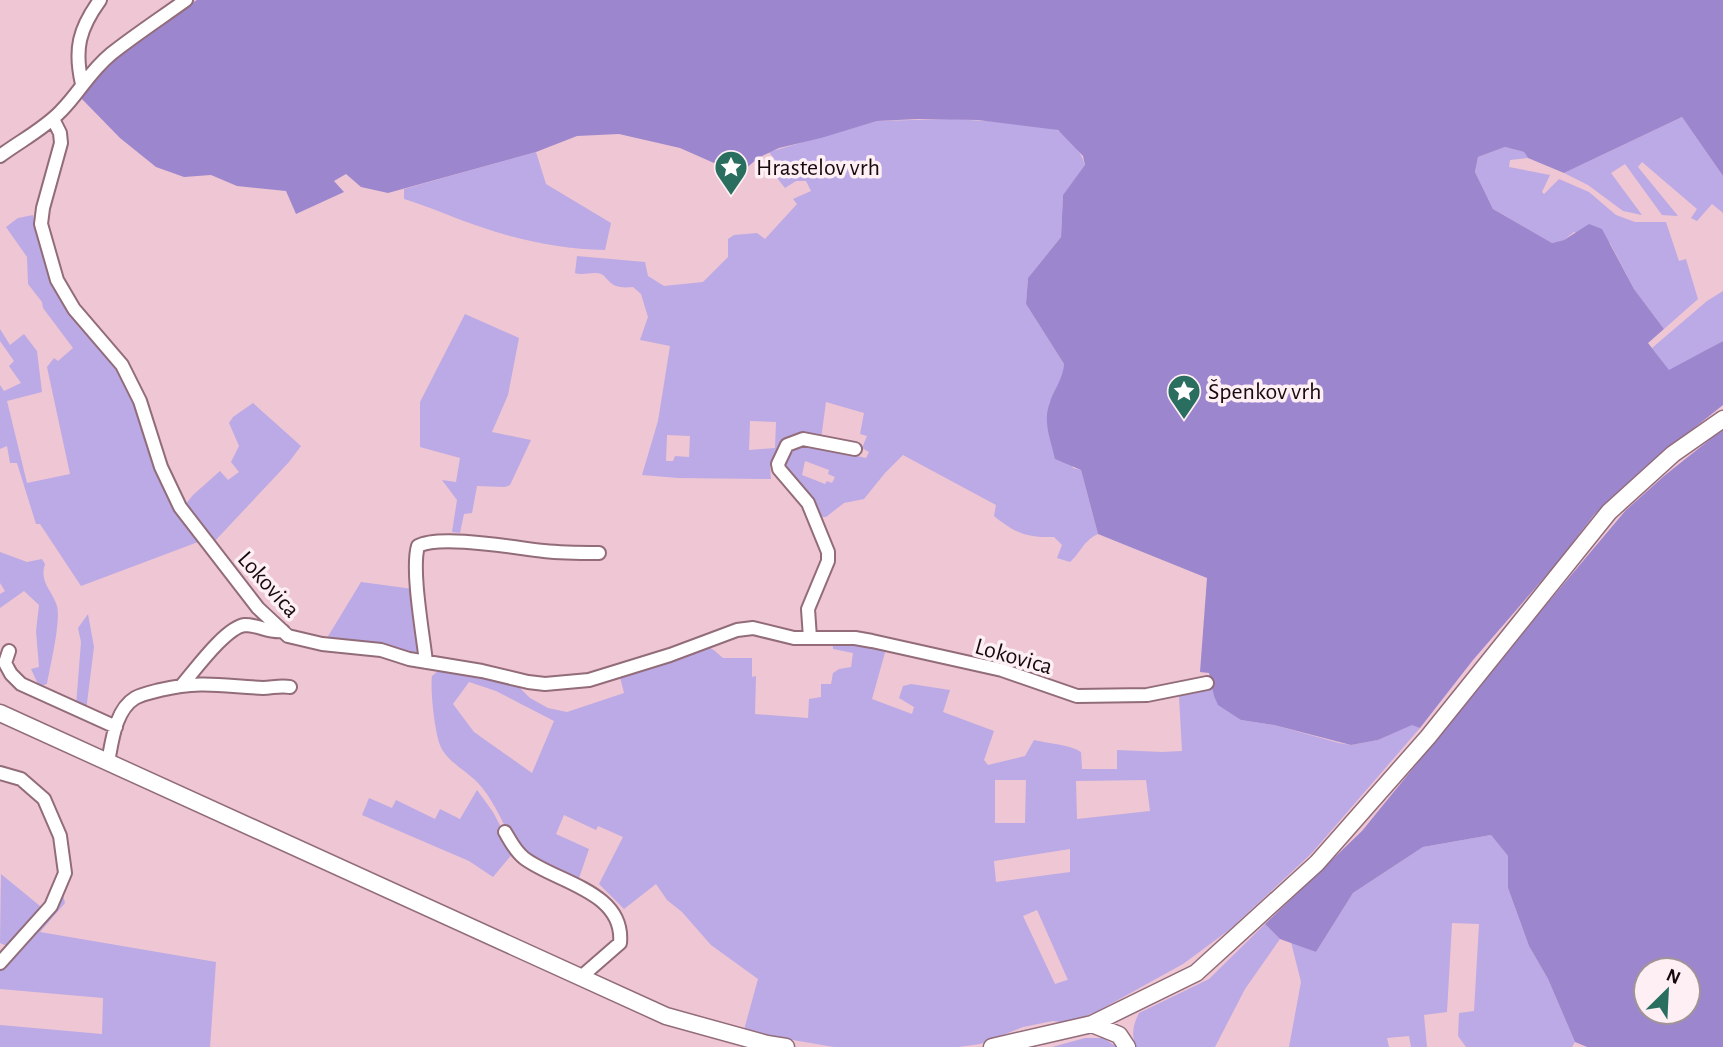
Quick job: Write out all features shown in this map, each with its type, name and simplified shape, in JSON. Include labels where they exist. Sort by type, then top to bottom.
[{"type":"main road","points":[[992,1047],[1092,1024],[1196,973],[1317,863],[1428,737],[1609,512],[1673,454],[1723,419]]},
{"type":"main road","points":[[0,713],[666,1016],[786,1047]]},
{"type":"main road","points":[[1092,1024],[1119,1035],[1127,1047]]},
{"type":"street","points":[[82,84],[77,51],[83,29],[100,0]]},
{"type":"street","points":[[0,156],[53,119],[110,55],[186,0]]},
{"type":"street","name":"Lokovica","points":[[53,119],[60,133],[61,143],[41,224],[57,280],[74,309],[122,365],[140,401],[161,467],[180,507],[258,608],[282,631],[303,641],[381,650],[426,662],[528,682],[565,683],[589,680],[737,630],[754,628],[779,635],[872,641],[1002,670],[1077,696],[1147,695],[1207,683]]},
{"type":"street","points":[[810,638],[808,609],[828,561],[828,551],[808,503],[779,469],[778,464],[787,445],[803,439],[855,449]]},
{"type":"street","points":[[426,662],[416,576],[415,554],[418,546],[426,541],[457,541],[548,551],[599,553]]},
{"type":"street","points":[[182,685],[229,633],[241,625],[253,625],[274,633],[282,631]]},
{"type":"street","points":[[9,651],[5,663],[21,684],[116,727]]},
{"type":"street","points":[[108,762],[116,727],[134,698],[182,685],[210,683],[267,688],[281,685],[290,687]]},
{"type":"street","points":[[0,773],[21,779],[44,799],[60,835],[65,873],[51,906],[0,962]]},
{"type":"street","points":[[505,832],[514,848],[524,858],[589,891],[600,900],[621,931],[620,943],[580,977]]},
{"type":"shaded area","points":[[197,0],[1723,0],[1723,176],[1682,117],[1564,173],[1528,158],[1524,152],[1505,147],[1478,157],[1475,172],[1493,209],[1552,243],[1564,240],[1589,224],[1602,229],[1634,289],[1664,329],[1648,343],[1669,370],[1723,341],[1723,405],[1643,469],[1594,515],[1420,728],[1412,725],[1378,740],[1351,745],[1274,725],[1241,720],[1218,705],[1209,673],[1200,672],[1207,578],[1098,534],[1081,470],[1055,459],[1048,432],[1047,412],[1064,364],[1026,304],[1028,278],[1061,237],[1063,195],[1085,165],[1083,156],[1058,130],[978,120],[877,121],[779,148],[758,158],[743,171],[723,167],[680,148],[619,134],[577,136],[536,152],[388,193],[361,187],[346,174],[334,181],[344,192],[296,214],[286,191],[237,186],[211,175],[184,177],[156,167],[120,138],[80,97],[105,68],[133,43]]},
{"type":"shaded area","points":[[1682,117],[1723,176],[1723,213],[1712,204],[1697,221],[1691,218],[1697,209],[1642,162],[1638,167],[1678,216],[1662,215],[1625,164],[1611,173],[1642,215],[1623,211],[1588,185],[1564,173]]},
{"type":"shaded area","points":[[949,119],[1051,128],[1059,131],[1071,142],[1084,161],[1085,166],[1063,195],[1061,237],[1028,278],[1026,304],[1064,364],[1063,375],[1049,404],[1073,468],[1081,470],[1098,534],[1086,543],[1070,562],[1057,558],[1062,545],[1054,537],[1036,537],[1008,527],[994,516],[996,505],[903,455],[864,499],[844,503],[826,517],[819,517],[784,466],[789,449],[802,444],[866,458],[869,452],[862,448],[867,436],[860,434],[864,413],[826,402],[821,439],[797,434],[785,440],[770,466],[771,479],[642,475],[658,421],[670,346],[640,340],[648,317],[641,294],[633,287],[616,286],[604,275],[575,273],[577,256],[645,262],[648,276],[664,286],[703,282],[728,257],[728,239],[734,235],[757,233],[765,239],[797,204],[793,199],[811,191],[806,181],[796,181],[785,188],[773,173],[781,168],[769,152],[877,121]],"holes":[[[750,421],[776,422],[775,448],[749,450]],[[667,435],[690,436],[689,457],[675,456],[673,461],[666,461]],[[805,461],[829,470],[828,474],[835,477],[832,483],[827,481],[825,484],[802,475]]]},
{"type":"shaded area","points":[[1505,147],[1524,152],[1528,158],[1510,160],[1509,167],[1550,175],[1542,192],[1544,194],[1559,179],[1589,192],[1616,215],[1635,222],[1666,222],[1679,261],[1686,259],[1698,299],[1664,329],[1634,289],[1610,243],[1574,232],[1564,240],[1552,243],[1493,209],[1475,172],[1478,157]]},
{"type":"shaded area","points":[[536,152],[546,184],[611,223],[605,250],[558,246],[511,236],[404,199],[404,189]]},
{"type":"shaded area","points":[[33,215],[39,243],[58,296],[72,316],[115,364],[127,383],[168,500],[198,542],[81,586],[40,524],[36,524],[17,463],[10,463],[7,446],[0,449],[0,385],[4,391],[21,383],[9,366],[14,361],[0,341],[0,329],[10,345],[24,334],[37,351],[42,392],[7,401],[27,483],[70,474],[47,367],[54,358],[58,361],[73,348],[28,284],[27,257],[6,227],[18,218]]},
{"type":"shaded area","points":[[1723,291],[1723,341],[1669,371],[1652,348],[1707,301]]},
{"type":"shaded area","points":[[465,314],[519,338],[508,395],[492,432],[531,440],[510,485],[477,486],[472,513],[464,514],[460,533],[452,532],[457,500],[442,480],[456,482],[460,458],[420,447],[420,402]]},
{"type":"shaded area","points":[[253,403],[301,446],[213,543],[184,506],[220,471],[228,480],[239,472],[231,462],[239,446],[229,423]]},
{"type":"shaded area","points":[[1723,429],[1723,1047],[1587,1047],[1575,1042],[1548,979],[1529,946],[1508,888],[1508,856],[1491,835],[1423,847],[1353,893],[1316,952],[1280,939],[1265,924],[1362,831],[1626,510]]},
{"type":"shaded area","points":[[0,552],[27,562],[42,559],[45,564],[45,581],[55,600],[58,613],[47,684],[40,686],[31,669],[39,667],[36,631],[39,605],[24,591],[0,608],[0,594],[5,591],[0,583]]},
{"type":"shaded area","points":[[361,582],[413,589],[420,649],[412,656],[327,638]]},
{"type":"shaded area","points":[[88,614],[94,647],[86,711],[76,706],[81,642],[78,628]]},
{"type":"shaded area","points":[[833,641],[863,643],[886,649],[872,699],[912,714],[914,707],[899,698],[903,686],[911,684],[950,690],[943,712],[994,731],[984,760],[988,765],[1025,756],[1034,740],[1081,752],[1082,769],[1117,769],[1117,750],[1182,751],[1179,696],[1213,687],[1214,696],[1241,720],[1274,725],[1339,743],[1351,745],[1378,740],[1413,724],[1420,728],[1311,854],[1229,930],[1183,964],[1098,1011],[1068,1023],[1053,1021],[1023,1027],[980,1044],[958,1047],[834,1047],[744,1030],[758,979],[711,945],[682,912],[667,900],[656,884],[624,909],[599,884],[623,837],[598,826],[596,830],[564,815],[556,834],[589,849],[578,881],[533,862],[514,842],[485,792],[443,751],[436,731],[432,676],[438,671],[475,675],[517,685],[530,698],[548,708],[567,712],[624,693],[620,677],[710,648],[723,658],[752,658],[752,677],[756,676],[755,714],[808,718],[809,699],[821,697],[821,684],[831,684],[833,673],[851,667],[853,653],[833,649]],"holes":[[[469,682],[496,691],[554,721],[532,773],[474,732],[453,704]],[[995,780],[1026,780],[1025,823],[995,823]],[[1146,780],[1150,811],[1077,819],[1076,781]],[[1070,849],[1070,872],[996,882],[994,861]],[[1037,910],[1068,980],[1055,984],[1023,916]]]},
{"type":"shaded area","points":[[477,790],[493,812],[514,852],[493,877],[469,861],[362,815],[369,798],[392,808],[396,800],[435,819],[440,809],[460,819]]},
{"type":"shaded area","points":[[1491,835],[1508,856],[1508,888],[1529,946],[1548,979],[1575,1042],[1572,1047],[1466,1047],[1458,1036],[1459,1013],[1474,1011],[1479,924],[1452,923],[1447,1012],[1424,1015],[1427,1047],[1411,1047],[1409,1036],[1387,1038],[1389,1047],[1289,1047],[1301,982],[1291,942],[1316,952],[1353,893],[1423,847]]},
{"type":"shaded area","points":[[1,874],[40,906],[32,925],[9,947],[0,943]]},
{"type":"shaded area","points":[[63,895],[65,903],[40,932],[216,962],[210,1047],[0,1047],[0,1025],[102,1034],[103,998],[0,989],[0,968],[55,908]]},
{"type":"shaded area","points":[[1265,924],[1280,939],[1245,989],[1215,1047],[1136,1047],[1133,1030],[1139,1013],[1209,979]]},
{"type":"shaded area","points":[[1085,1038],[1103,1038],[1117,1047],[1052,1047]]},
{"type":"place","name":"Hrastelov vrh","points":[[731,197]]},
{"type":"place","name":"Špenkov vrh","points":[[1184,421]]}]
